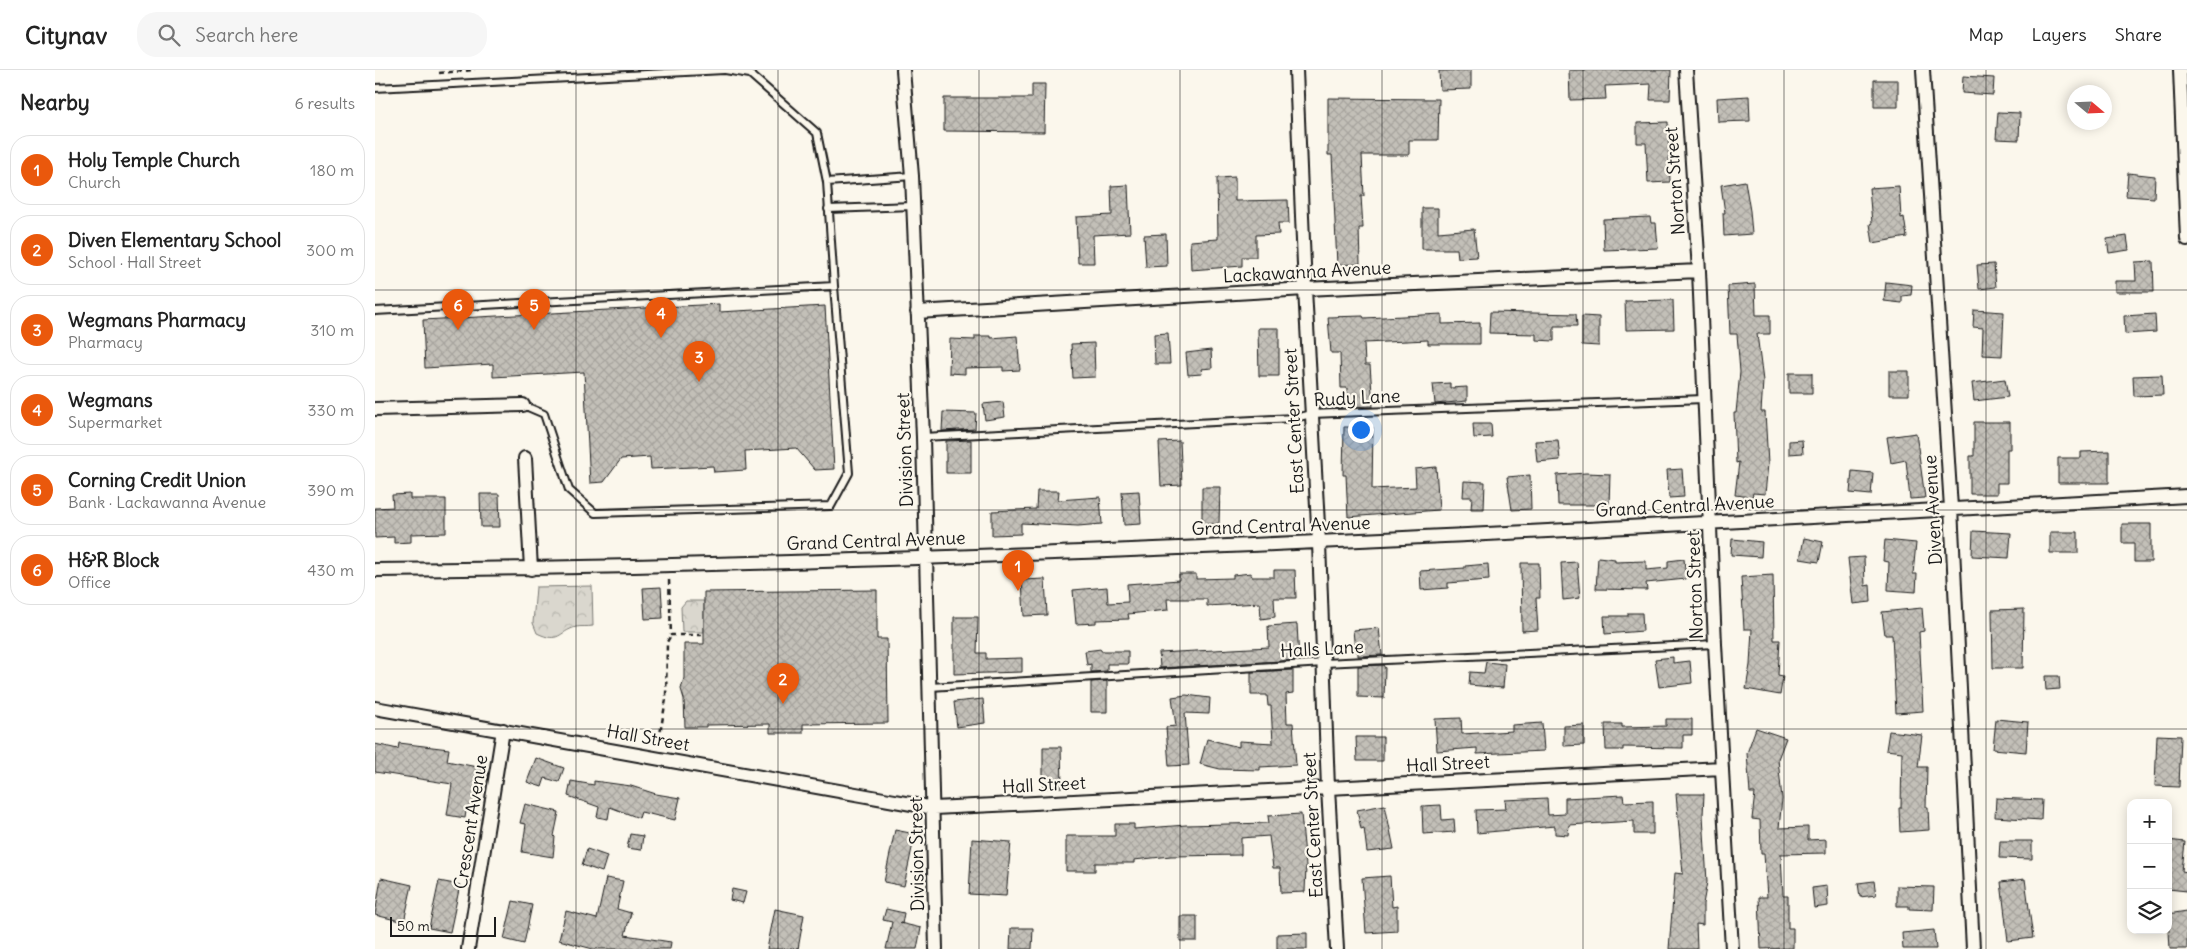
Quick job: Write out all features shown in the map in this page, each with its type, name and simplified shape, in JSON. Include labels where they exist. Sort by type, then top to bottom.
[{"type":"street","name":"Division Street","points":[[903,70],[912,176],[923,437],[934,808],[936,949]]},
{"type":"street","name":"East Center Street","points":[[1296,70],[1337,949]]},
{"type":"street","name":"Norton Street","points":[[1686,70],[1699,271],[1715,644],[1732,949]]},
{"type":"street","name":"Diven Avenue","points":[[1923,70],[1951,508],[1973,949]]},
{"type":"street","points":[[2179,70],[2187,239]]},
{"type":"street","name":"Lackawanna Avenue","points":[[917,312],[1305,288],[1699,271]]},
{"type":"street","points":[[375,409],[523,405]]},
{"type":"street","points":[[525,458],[531,569]]},
{"type":"street","name":"Grand Central Avenue","points":[[375,570],[531,569],[1319,543],[2187,496]]},
{"type":"street","name":"Hall Street","points":[[375,708],[934,808],[1723,768]]},
{"type":"street","name":"Crescent Avenue","points":[[468,949],[503,730]]},
{"type":"lane","points":[[375,88],[725,70],[750,74],[817,133],[827,182],[827,209],[849,473],[831,506],[595,513],[569,490],[544,414],[523,405]]},
{"type":"lane","points":[[827,182],[912,176]]},
{"type":"lane","points":[[827,209],[913,206]]},
{"type":"lane","points":[[375,311],[833,286]]},
{"type":"lane","name":"Rudy Lane","points":[[923,437],[1295,418],[1311,414],[1704,399]]},
{"type":"lane","name":"Halls Lane","points":[[930,687],[1324,663],[1715,644]]},
{"type":"path","points":[[659,740],[666,699],[667,642],[671,635],[669,580]]},
{"type":"path","points":[[671,635],[704,634]]},
{"type":"green space","points":[[592,586],[593,626],[576,627],[555,637],[537,633],[533,623],[536,587]]},
{"type":"green space","points":[[686,601],[704,601],[704,632],[682,632],[681,607]]},
{"type":"building","points":[[1471,70],[1471,89],[1440,90],[1439,71]]},
{"type":"building","points":[[1569,70],[1671,70],[1670,100],[1650,100],[1651,84],[1605,86],[1606,99],[1570,100]]},
{"type":"building","points":[[1963,76],[1994,78],[1993,95],[1962,93]]},
{"type":"building","points":[[1874,80],[1898,80],[1898,107],[1874,107]]},
{"type":"building","points":[[1032,84],[1045,84],[1044,132],[944,131],[944,98],[1032,98]]},
{"type":"building","points":[[1749,96],[1750,121],[1718,122],[1717,98]]},
{"type":"building","points":[[1328,98],[1439,99],[1438,140],[1409,140],[1409,155],[1362,155],[1364,196],[1361,196],[1363,228],[1359,228],[1360,264],[1337,265],[1332,155],[1328,155]]},
{"type":"building","points":[[1998,112],[2020,113],[2019,140],[1996,139]]},
{"type":"building","points":[[1668,122],[1670,182],[1648,183],[1646,143],[1637,143],[1637,123]]},
{"type":"building","points":[[2128,173],[2155,176],[2154,198],[2126,196]]},
{"type":"building","points":[[1235,177],[1235,201],[1288,200],[1289,223],[1278,223],[1279,234],[1256,235],[1256,257],[1242,257],[1242,266],[1191,270],[1190,241],[1218,239],[1217,178]]},
{"type":"building","points":[[1745,181],[1752,234],[1724,236],[1723,213],[1725,213],[1721,185]]},
{"type":"building","points":[[1128,185],[1130,233],[1093,235],[1094,263],[1078,263],[1076,217],[1112,215],[1111,186]]},
{"type":"building","points":[[1899,186],[1901,218],[1904,217],[1907,237],[1873,243],[1870,224],[1872,223],[1869,188]]},
{"type":"building","points":[[1422,208],[1438,208],[1438,232],[1474,229],[1477,257],[1458,258],[1457,249],[1422,249]]},
{"type":"building","points":[[1650,217],[1651,223],[1656,223],[1658,248],[1604,250],[1603,219]]},
{"type":"building","points":[[1166,234],[1167,266],[1146,267],[1144,235]]},
{"type":"building","points":[[2127,236],[2129,250],[2109,253],[2107,239]]},
{"type":"building","points":[[2153,261],[2154,292],[2115,292],[2115,281],[2136,281],[2135,262]]},
{"type":"building","points":[[1994,264],[1996,287],[1979,289],[1977,265]]},
{"type":"building","points":[[1886,282],[1912,285],[1911,295],[1902,296],[1902,303],[1884,301]]},
{"type":"building","points":[[1755,284],[1756,315],[1770,315],[1770,334],[1757,334],[1763,381],[1761,412],[1765,412],[1768,464],[1765,494],[1753,493],[1752,497],[1735,495],[1739,462],[1736,463],[1734,413],[1736,413],[1740,372],[1737,334],[1730,334],[1728,286]]},
{"type":"building","points":[[1673,300],[1674,329],[1626,330],[1625,301]]},
{"type":"building","points":[[719,304],[719,312],[825,306],[834,469],[815,470],[796,448],[745,451],[746,470],[714,472],[713,466],[651,469],[650,457],[621,459],[604,482],[590,483],[584,372],[493,377],[493,364],[425,368],[423,320]]},
{"type":"building","points":[[1974,310],[2004,312],[2002,356],[1982,355],[1983,328],[1973,327]]},
{"type":"building","points":[[1490,312],[1576,314],[1577,326],[1554,326],[1554,341],[1536,340],[1536,334],[1489,333]]},
{"type":"building","points":[[1442,314],[1442,324],[1480,323],[1480,344],[1428,344],[1428,340],[1364,343],[1365,365],[1370,365],[1373,407],[1347,406],[1347,388],[1341,388],[1340,353],[1331,353],[1328,317],[1363,316],[1364,318]]},
{"type":"building","points":[[2155,314],[2156,332],[2125,334],[2124,316]]},
{"type":"building","points":[[1582,316],[1599,317],[1599,346],[1582,345]]},
{"type":"building","points":[[1258,328],[1279,328],[1279,376],[1259,376]]},
{"type":"building","points":[[1168,333],[1170,364],[1155,364],[1154,334]]},
{"type":"building","points":[[975,336],[991,336],[991,338],[1017,336],[1020,370],[1003,371],[1003,367],[965,368],[965,374],[949,373],[950,339],[975,340]]},
{"type":"building","points":[[1094,343],[1095,377],[1073,378],[1071,344]]},
{"type":"building","points":[[1211,350],[1212,368],[1201,369],[1202,374],[1188,375],[1186,353]]},
{"type":"building","points":[[1889,371],[1909,371],[1909,395],[1889,395]]},
{"type":"building","points":[[1789,373],[1812,373],[1812,393],[1789,393]]},
{"type":"building","points":[[2162,375],[2163,395],[2134,396],[2133,376]]},
{"type":"building","points":[[2005,379],[2008,397],[1974,401],[1972,383]]},
{"type":"building","points":[[1450,383],[1450,388],[1467,387],[1467,401],[1435,404],[1433,384]]},
{"type":"building","points":[[1003,402],[1005,417],[985,420],[983,404]]},
{"type":"building","points":[[943,412],[976,413],[975,429],[942,431]]},
{"type":"building","points":[[1974,422],[2010,422],[2010,449],[2007,449],[2007,483],[1997,483],[1997,494],[1970,494],[1970,456],[1974,456]]},
{"type":"building","points":[[1473,424],[1491,424],[1492,437],[1474,438]]},
{"type":"building","points":[[1344,427],[1373,427],[1372,489],[1416,487],[1415,469],[1436,467],[1439,510],[1348,517],[1346,475],[1343,475]]},
{"type":"building","points":[[1916,433],[1925,498],[1910,499],[1906,460],[1891,463],[1887,437]]},
{"type":"building","points":[[971,440],[971,473],[946,473],[946,441]]},
{"type":"building","points":[[1558,440],[1560,460],[1537,462],[1535,441]]},
{"type":"building","points":[[1802,440],[1803,453],[1789,454],[1789,441]]},
{"type":"building","points":[[1180,441],[1182,485],[1161,486],[1159,442]]},
{"type":"building","points":[[2109,451],[2109,483],[2058,483],[2058,458],[2081,458],[2081,452]]},
{"type":"building","points":[[1682,469],[1684,497],[1669,498],[1667,470]]},
{"type":"building","points":[[1852,471],[1873,473],[1871,495],[1850,493]]},
{"type":"building","points":[[1610,474],[1609,505],[1558,505],[1557,475]]},
{"type":"building","points":[[1530,475],[1531,509],[1512,510],[1507,477]]},
{"type":"building","points":[[1464,481],[1485,482],[1484,509],[1471,509],[1472,497],[1463,497]]},
{"type":"building","points":[[1202,487],[1220,487],[1219,524],[1202,524]]},
{"type":"building","points":[[1037,491],[1059,491],[1058,500],[1100,497],[1102,524],[1078,526],[1021,523],[1021,534],[992,535],[992,511],[1036,509]]},
{"type":"building","points":[[1139,491],[1141,524],[1124,525],[1122,492]]},
{"type":"building","points":[[410,494],[410,499],[446,499],[446,533],[411,534],[411,542],[394,543],[394,537],[375,538],[375,508],[393,507],[392,495]]},
{"type":"building","points":[[480,494],[499,494],[500,527],[481,527]]},
{"type":"building","points":[[2122,524],[2151,524],[2151,562],[2134,562],[2134,543],[2122,543]]},
{"type":"building","points":[[1973,531],[2011,533],[2009,558],[1972,556]]},
{"type":"building","points":[[2050,532],[2078,532],[2078,553],[2050,553]]},
{"type":"building","points":[[1804,538],[1823,542],[1819,562],[1800,559]]},
{"type":"building","points":[[1732,539],[1762,542],[1761,557],[1731,555]]},
{"type":"building","points":[[1885,540],[1916,543],[1913,574],[1917,574],[1916,592],[1888,590],[1889,562],[1883,561]]},
{"type":"building","points":[[1598,557],[1615,559],[1615,562],[1646,561],[1646,570],[1668,568],[1668,561],[1684,559],[1686,579],[1646,583],[1647,590],[1596,589]]},
{"type":"building","points":[[1864,557],[1865,586],[1870,585],[1871,602],[1853,604],[1848,558]]},
{"type":"building","points":[[1577,562],[1580,598],[1563,600],[1561,563]]},
{"type":"building","points":[[1521,563],[1539,563],[1540,598],[1536,598],[1538,630],[1522,631]]},
{"type":"building","points":[[1488,564],[1489,580],[1448,583],[1448,588],[1421,590],[1420,571],[1465,568],[1465,566]]},
{"type":"building","points":[[1274,570],[1295,570],[1296,598],[1274,598],[1275,617],[1261,619],[1260,603],[1207,606],[1207,599],[1167,599],[1168,610],[1128,614],[1129,619],[1096,620],[1096,623],[1076,624],[1073,590],[1107,587],[1108,603],[1128,602],[1127,584],[1179,580],[1179,574],[1196,574],[1196,579],[1233,578],[1233,575],[1251,573],[1252,577],[1274,577]]},
{"type":"building","points":[[1773,575],[1774,640],[1780,640],[1778,675],[1783,676],[1780,695],[1746,689],[1750,665],[1752,629],[1744,629],[1741,577]]},
{"type":"building","points":[[1045,579],[1047,615],[1024,616],[1022,580]]},
{"type":"building","points":[[661,587],[663,618],[645,619],[643,588]]},
{"type":"building","points":[[877,590],[877,639],[887,639],[888,723],[803,724],[803,733],[770,733],[770,724],[685,727],[684,699],[681,689],[684,678],[684,644],[704,644],[704,592]]},
{"type":"building","points":[[1922,608],[1924,631],[1919,632],[1923,711],[1896,713],[1892,635],[1885,635],[1882,612]]},
{"type":"building","points":[[2024,609],[2023,668],[1993,668],[1992,610]]},
{"type":"building","points":[[1628,613],[1642,613],[1643,631],[1605,634],[1604,616],[1628,616]]},
{"type":"building","points":[[954,617],[978,617],[977,653],[986,653],[986,659],[1022,658],[1022,672],[954,674]]},
{"type":"building","points":[[1297,624],[1299,660],[1160,668],[1159,653],[1269,647],[1268,626]]},
{"type":"building","points":[[1379,628],[1382,655],[1358,656],[1358,651],[1355,651],[1353,630]]},
{"type":"building","points":[[1101,649],[1101,651],[1128,651],[1128,664],[1107,664],[1107,671],[1091,672],[1091,664],[1087,665],[1085,651]]},
{"type":"building","points":[[1673,657],[1673,663],[1690,661],[1692,683],[1659,687],[1655,659]]},
{"type":"building","points":[[1486,662],[1505,664],[1503,688],[1469,685],[1470,672],[1484,673]]},
{"type":"building","points":[[1383,665],[1385,668],[1384,698],[1358,697],[1358,666]]},
{"type":"building","points":[[1293,670],[1293,693],[1286,694],[1287,723],[1293,723],[1296,765],[1260,767],[1260,770],[1220,769],[1200,764],[1207,739],[1239,747],[1239,741],[1273,743],[1271,706],[1268,706],[1267,695],[1251,695],[1251,672]]},
{"type":"building","points":[[2045,676],[2059,676],[2060,689],[2046,690]]},
{"type":"building","points":[[1107,681],[1107,712],[1091,712],[1091,682]]},
{"type":"building","points":[[1186,695],[1210,698],[1209,714],[1185,713],[1189,765],[1169,766],[1166,727],[1176,726],[1172,697]]},
{"type":"building","points":[[983,699],[985,723],[957,727],[954,702]]},
{"type":"building","points":[[1461,718],[1462,734],[1512,731],[1512,725],[1542,723],[1544,751],[1477,754],[1477,748],[1437,751],[1435,719]]},
{"type":"building","points":[[1666,719],[1692,719],[1692,735],[1683,735],[1683,748],[1623,747],[1623,750],[1606,750],[1605,724],[1622,724],[1622,727],[1666,726]]},
{"type":"building","points":[[1996,719],[2028,722],[2026,752],[1993,749]]},
{"type":"building","points":[[1584,725],[1584,745],[1564,746],[1564,726]]},
{"type":"building","points":[[1756,728],[1786,738],[1778,759],[1782,799],[1779,828],[1808,827],[1808,840],[1826,839],[1826,853],[1781,854],[1783,896],[1788,896],[1788,928],[1793,928],[1793,948],[1761,949],[1759,897],[1767,897],[1764,854],[1761,854],[1760,820],[1752,819],[1755,793],[1750,793],[1747,753]]},
{"type":"building","points":[[1889,731],[1922,735],[1918,767],[1927,767],[1926,807],[1928,807],[1929,830],[1900,832],[1899,808],[1901,808],[1902,752],[1886,750]]},
{"type":"building","points":[[2157,735],[2181,736],[2179,787],[2155,786]]},
{"type":"building","points":[[1356,737],[1383,737],[1383,761],[1357,761]]},
{"type":"building","points":[[399,743],[449,749],[447,761],[482,768],[474,813],[466,811],[465,818],[447,815],[452,784],[375,772],[375,744],[398,749]]},
{"type":"building","points":[[1043,747],[1061,747],[1062,787],[1043,788]]},
{"type":"building","points":[[536,758],[564,768],[559,782],[545,778],[542,787],[527,782]]},
{"type":"building","points":[[571,781],[594,785],[594,781],[631,786],[656,794],[680,798],[675,820],[641,812],[639,818],[610,807],[608,819],[597,817],[599,807],[568,796]]},
{"type":"building","points":[[1676,794],[1704,794],[1703,815],[1707,882],[1703,904],[1703,925],[1696,924],[1697,949],[1669,949],[1675,873],[1683,874]]},
{"type":"building","points":[[1623,795],[1624,802],[1653,801],[1653,834],[1634,834],[1634,821],[1569,825],[1568,835],[1555,834],[1555,826],[1477,833],[1476,810],[1506,809],[1505,800],[1547,798],[1548,815],[1565,814],[1565,798]]},
{"type":"building","points":[[1996,798],[2042,800],[2041,820],[1995,817]]},
{"type":"building","points":[[525,804],[559,812],[554,836],[553,857],[522,852],[526,824],[520,823]]},
{"type":"building","points":[[1385,805],[1394,849],[1367,852],[1364,828],[1361,829],[1357,810]]},
{"type":"building","points":[[1441,805],[1442,820],[1454,819],[1455,832],[1423,834],[1422,806]]},
{"type":"building","points":[[1301,814],[1306,866],[1305,892],[1281,893],[1280,868],[1273,868],[1269,836],[1241,838],[1241,855],[1171,856],[1134,860],[1134,863],[1095,863],[1095,871],[1066,871],[1066,836],[1115,836],[1115,824],[1134,824],[1134,829],[1186,825],[1269,823],[1268,816]]},
{"type":"building","points":[[895,830],[915,834],[904,886],[884,882]]},
{"type":"building","points":[[630,834],[643,836],[641,850],[627,848]]},
{"type":"building","points":[[972,839],[1011,842],[1006,896],[969,894]]},
{"type":"building","points":[[2172,840],[2185,842],[2182,871],[2187,872],[2187,891],[2172,889]]},
{"type":"building","points":[[2000,841],[2032,841],[2032,859],[1999,858]]},
{"type":"building","points":[[587,849],[607,856],[602,872],[582,865]]},
{"type":"building","points":[[1390,876],[1392,907],[1397,906],[1397,931],[1366,933],[1362,878]]},
{"type":"building","points":[[381,878],[412,885],[404,922],[375,915]]},
{"type":"building","points":[[606,878],[623,881],[617,909],[631,913],[625,935],[671,942],[670,949],[593,949],[559,940],[566,911],[597,919]]},
{"type":"building","points":[[2025,879],[2033,938],[2008,941],[2001,882]]},
{"type":"building","points":[[439,881],[460,885],[450,932],[429,928]]},
{"type":"building","points":[[1874,881],[1876,895],[1860,897],[1858,883]]},
{"type":"building","points":[[1827,886],[1828,906],[1814,908],[1812,888]]},
{"type":"building","points":[[1897,886],[1934,887],[1933,910],[1909,909],[1909,906],[1897,906]]},
{"type":"building","points":[[732,889],[746,892],[743,903],[730,900]]},
{"type":"building","points":[[513,901],[532,905],[524,944],[504,939]]},
{"type":"building","points":[[775,909],[804,915],[798,949],[767,949]]},
{"type":"building","points":[[886,909],[904,913],[902,923],[921,928],[917,949],[886,949],[892,922],[883,920]]},
{"type":"building","points":[[2187,911],[2187,949],[2170,949],[2169,934],[2172,934],[2172,913]]},
{"type":"building","points":[[1180,916],[1197,916],[1197,941],[1180,941]]},
{"type":"building","points":[[1011,928],[1033,928],[1032,949],[1010,949]]},
{"type":"building","points":[[1934,930],[1936,949],[1903,949],[1902,933]]},
{"type":"building","points":[[1307,933],[1307,949],[1277,949],[1277,934]]},
{"type":"place","name":"H&R Block","points":[[458,330]]},
{"type":"place","name":"Corning Credit Union","points":[[534,330]]},
{"type":"place","name":"Wegmans","points":[[661,338]]},
{"type":"place","name":"Wegmans Pharmacy","points":[[699,382]]},
{"type":"place","name":"Holy Temple Church","points":[[1018,591]]},
{"type":"place","name":"Diven Elementary School","points":[[783,704]]}]
